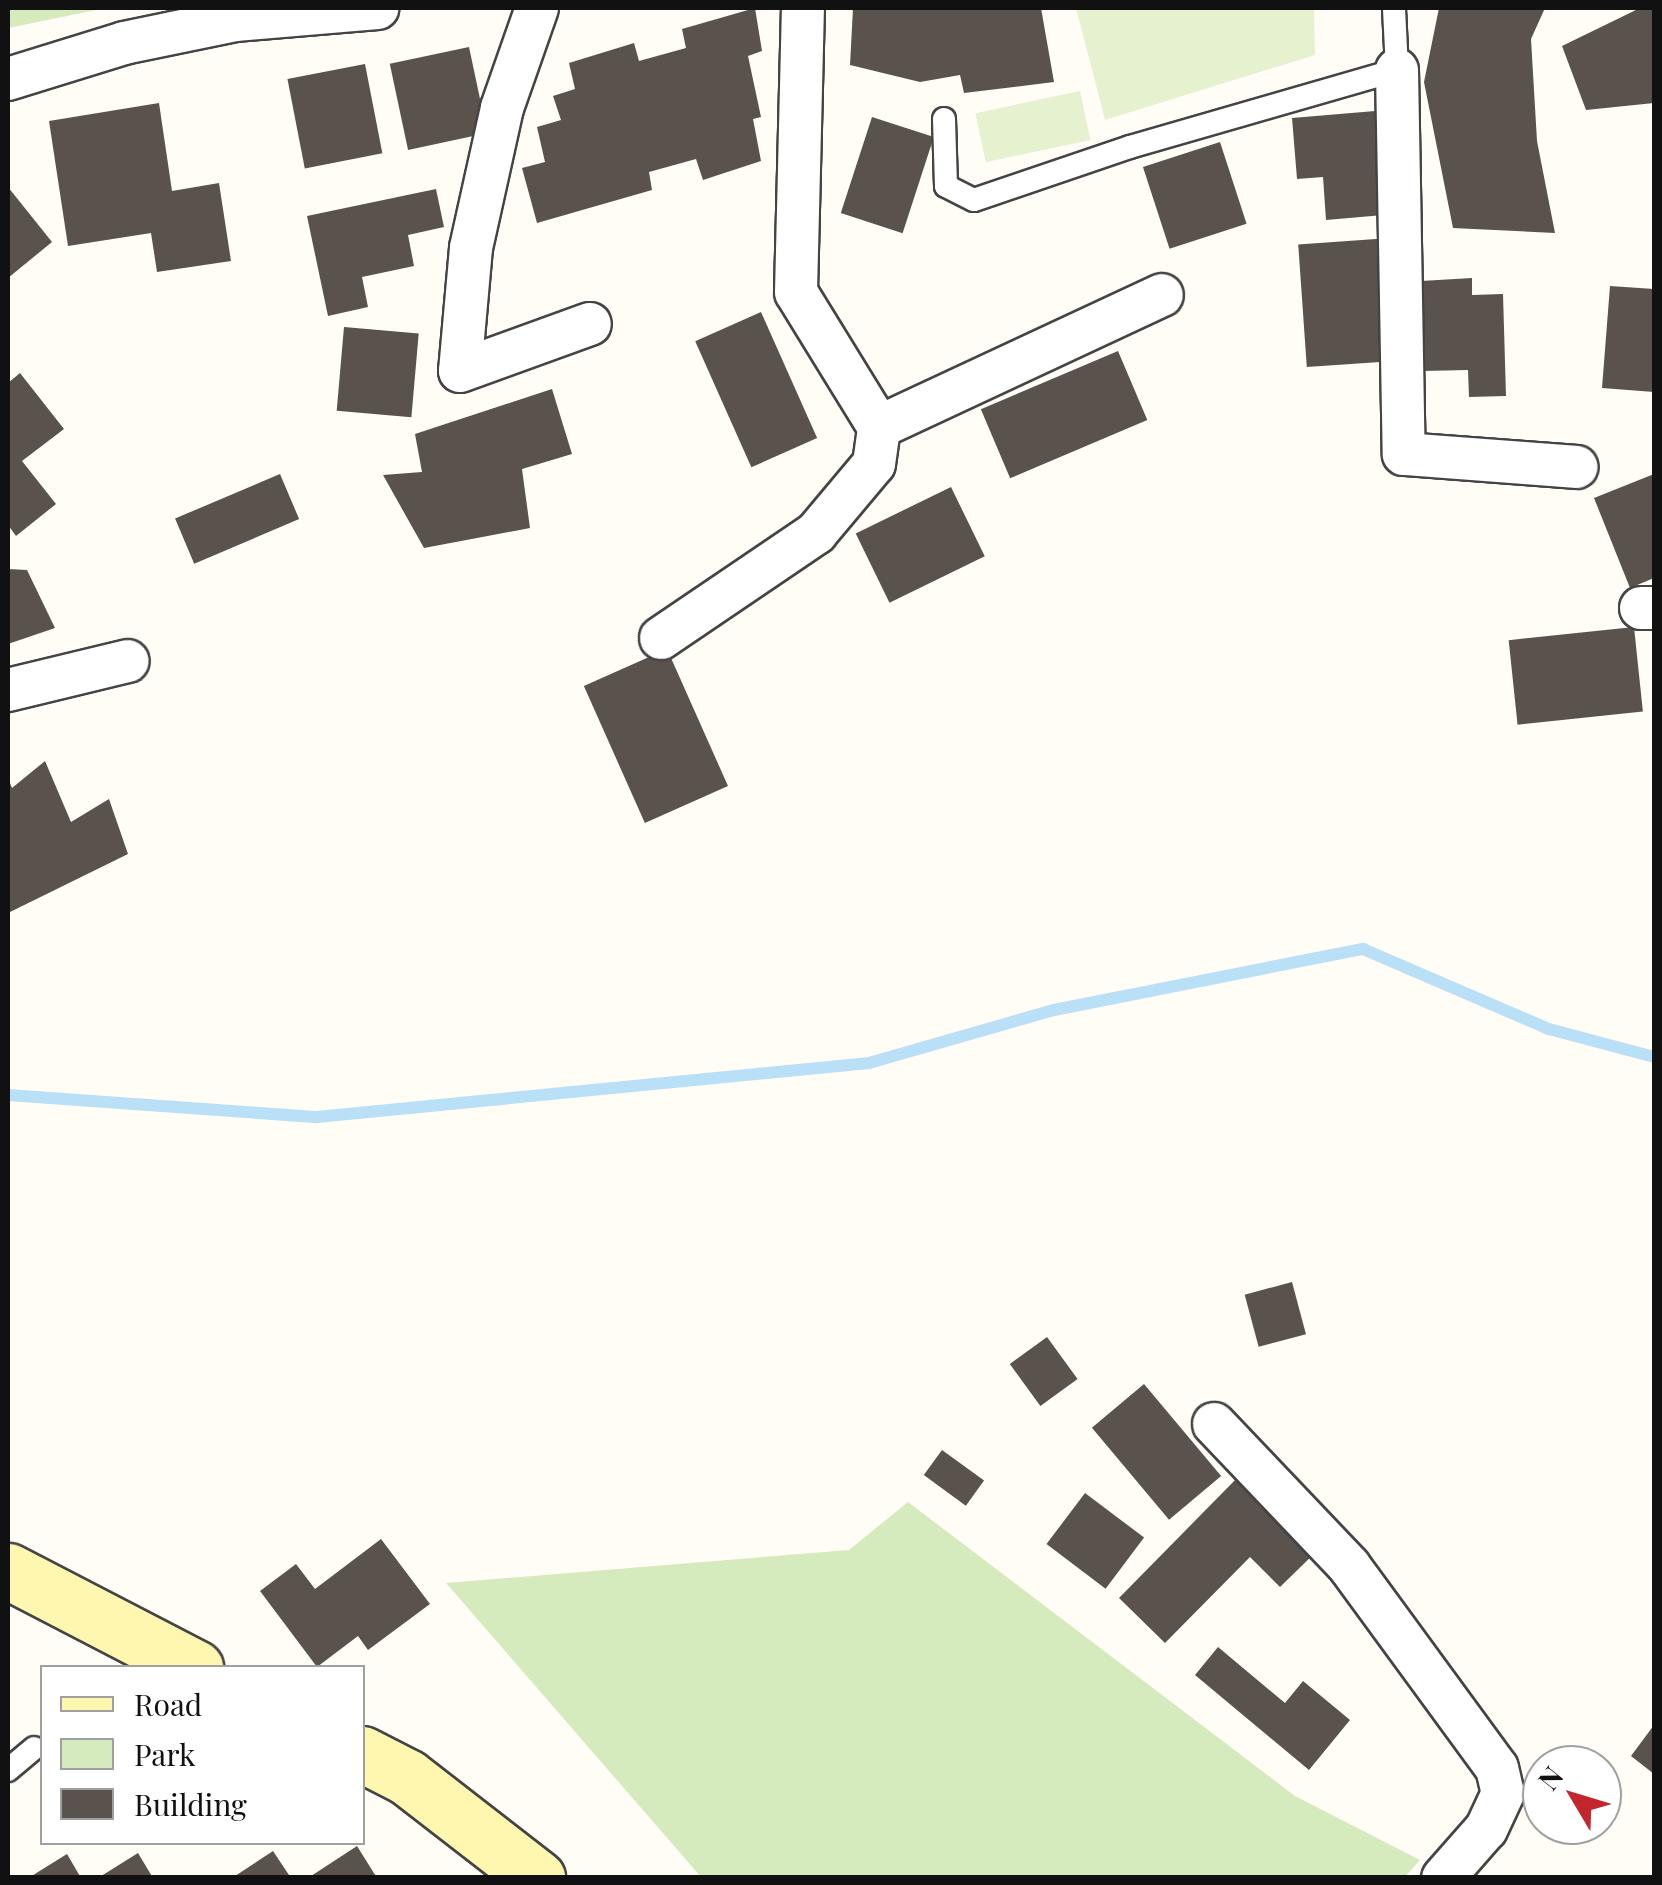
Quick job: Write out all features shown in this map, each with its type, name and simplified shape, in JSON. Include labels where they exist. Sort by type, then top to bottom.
[{"type":"street","points":[[8,78],[124,44],[236,20],[377,8]]},
{"type":"street","points":[[536,8],[502,108],[471,248],[460,370],[590,324]]},
{"type":"street","points":[[660,638],[816,534],[874,464],[878,426],[796,292],[803,8]]},
{"type":"street","points":[[1398,70],[1404,454],[1577,467]]},
{"type":"street","points":[[878,426],[1162,295]]},
{"type":"street","points":[[8,690],[128,661]]},
{"type":"street","points":[[1214,1424],[1349,1566],[1497,1768],[1503,1793],[1486,1830],[1443,1878]]},
{"type":"street","points":[[8,1572],[189,1665]]},
{"type":"street","points":[[365,1756],[407,1777],[537,1878]]},
{"type":"lane","points":[[944,119],[946,186],[974,200],[1130,147],[1398,70],[1394,8]]},
{"type":"lane","points":[[8,1770],[34,1748]]},
{"type":"green space","points":[[8,8],[106,8],[8,28]]},
{"type":"green space","points":[[1076,8],[1314,8],[1315,55],[1105,120]]},
{"type":"green space","points":[[1080,91],[1090,140],[986,162],[975,113]]},
{"type":"green space","points":[[908,1502],[1295,1796],[1420,1860],[1404,1878],[701,1877],[446,1583],[849,1550]]},
{"type":"building","points":[[755,8],[762,51],[748,56],[761,117],[753,119],[761,161],[703,180],[696,159],[649,172],[652,190],[537,223],[522,168],[545,162],[537,127],[561,120],[553,96],[575,89],[569,63],[634,43],[639,61],[686,48],[682,29]]},
{"type":"building","points":[[853,8],[1041,8],[1054,82],[964,93],[960,75],[920,82],[850,65]]},
{"type":"building","points":[[1439,8],[1545,8],[1531,39],[1537,141],[1555,233],[1453,228],[1424,82]]},
{"type":"building","points":[[1640,8],[1654,8],[1654,103],[1586,110],[1562,46]]},
{"type":"building","points":[[469,47],[487,133],[408,150],[390,64]]},
{"type":"building","points":[[365,64],[382,153],[305,168],[287,79]]},
{"type":"building","points":[[159,103],[172,191],[219,183],[231,261],[157,272],[151,233],[68,246],[49,121]]},
{"type":"building","points":[[1387,110],[1395,214],[1326,220],[1323,177],[1297,179],[1292,118]]},
{"type":"building","points":[[872,117],[934,137],[903,233],[841,213]]},
{"type":"building","points":[[1220,142],[1247,224],[1170,249],[1143,167]]},
{"type":"building","points":[[8,187],[52,242],[8,278]]},
{"type":"building","points":[[436,189],[444,227],[408,235],[414,266],[362,277],[368,307],[328,316],[307,216]]},
{"type":"building","points":[[1390,238],[1399,361],[1307,367],[1298,244]]},
{"type":"building","points":[[1472,278],[1472,295],[1503,294],[1506,396],[1469,397],[1468,370],[1423,371],[1421,281]]},
{"type":"building","points":[[1610,286],[1654,289],[1654,392],[1602,388]]},
{"type":"building","points":[[761,312],[817,438],[751,467],[695,341]]},
{"type":"building","points":[[344,327],[419,334],[411,417],[337,411]]},
{"type":"building","points":[[1118,351],[1147,420],[1010,478],[981,409]]},
{"type":"building","points":[[20,373],[64,429],[22,461],[56,504],[16,536],[8,525],[8,383]]},
{"type":"building","points":[[552,389],[572,454],[522,469],[530,528],[424,548],[383,475],[422,472],[415,434]]},
{"type":"building","points":[[280,474],[299,519],[194,564],[175,519]]},
{"type":"building","points":[[1654,474],[1654,578],[1630,588],[1594,498]]},
{"type":"building","points":[[951,487],[985,556],[889,603],[856,533]]},
{"type":"building","points":[[8,569],[27,570],[55,628],[8,644]]},
{"type":"building","points":[[1634,627],[1643,712],[1518,725],[1509,640]]},
{"type":"building","points":[[667,649],[728,786],[645,823],[584,686]]},
{"type":"building","points":[[45,761],[71,822],[109,799],[128,854],[8,913],[8,778],[12,788]]},
{"type":"building","points":[[1292,1282],[1306,1334],[1259,1347],[1245,1295]]},
{"type":"building","points":[[1047,1337],[1078,1379],[1040,1406],[1010,1364]]},
{"type":"building","points":[[1144,1384],[1221,1476],[1169,1520],[1092,1428]]},
{"type":"building","points":[[942,1450],[984,1481],[966,1506],[924,1475]]},
{"type":"building","points":[[1242,1473],[1319,1549],[1280,1587],[1250,1557],[1165,1643],[1119,1598]]},
{"type":"building","points":[[1085,1493],[1144,1538],[1106,1589],[1046,1544]]},
{"type":"building","points":[[381,1539],[430,1604],[368,1650],[358,1636],[316,1665],[260,1591],[296,1564],[315,1589]]},
{"type":"building","points":[[1218,1647],[1285,1703],[1303,1681],[1350,1720],[1309,1770],[1195,1675]]},
{"type":"building","points":[[1654,1725],[1654,1774],[1631,1756]]},
{"type":"building","points":[[357,1846],[377,1878],[308,1878]]},
{"type":"building","points":[[273,1851],[291,1878],[232,1878]]},
{"type":"building","points":[[138,1853],[153,1878],[98,1878]]},
{"type":"building","points":[[67,1854],[81,1878],[29,1878],[38,1872]]},
{"type":"waterway","points":[[8,1095],[317,1117],[869,1063],[1054,1010],[1363,949],[1549,1029],[1654,1057]]}]
